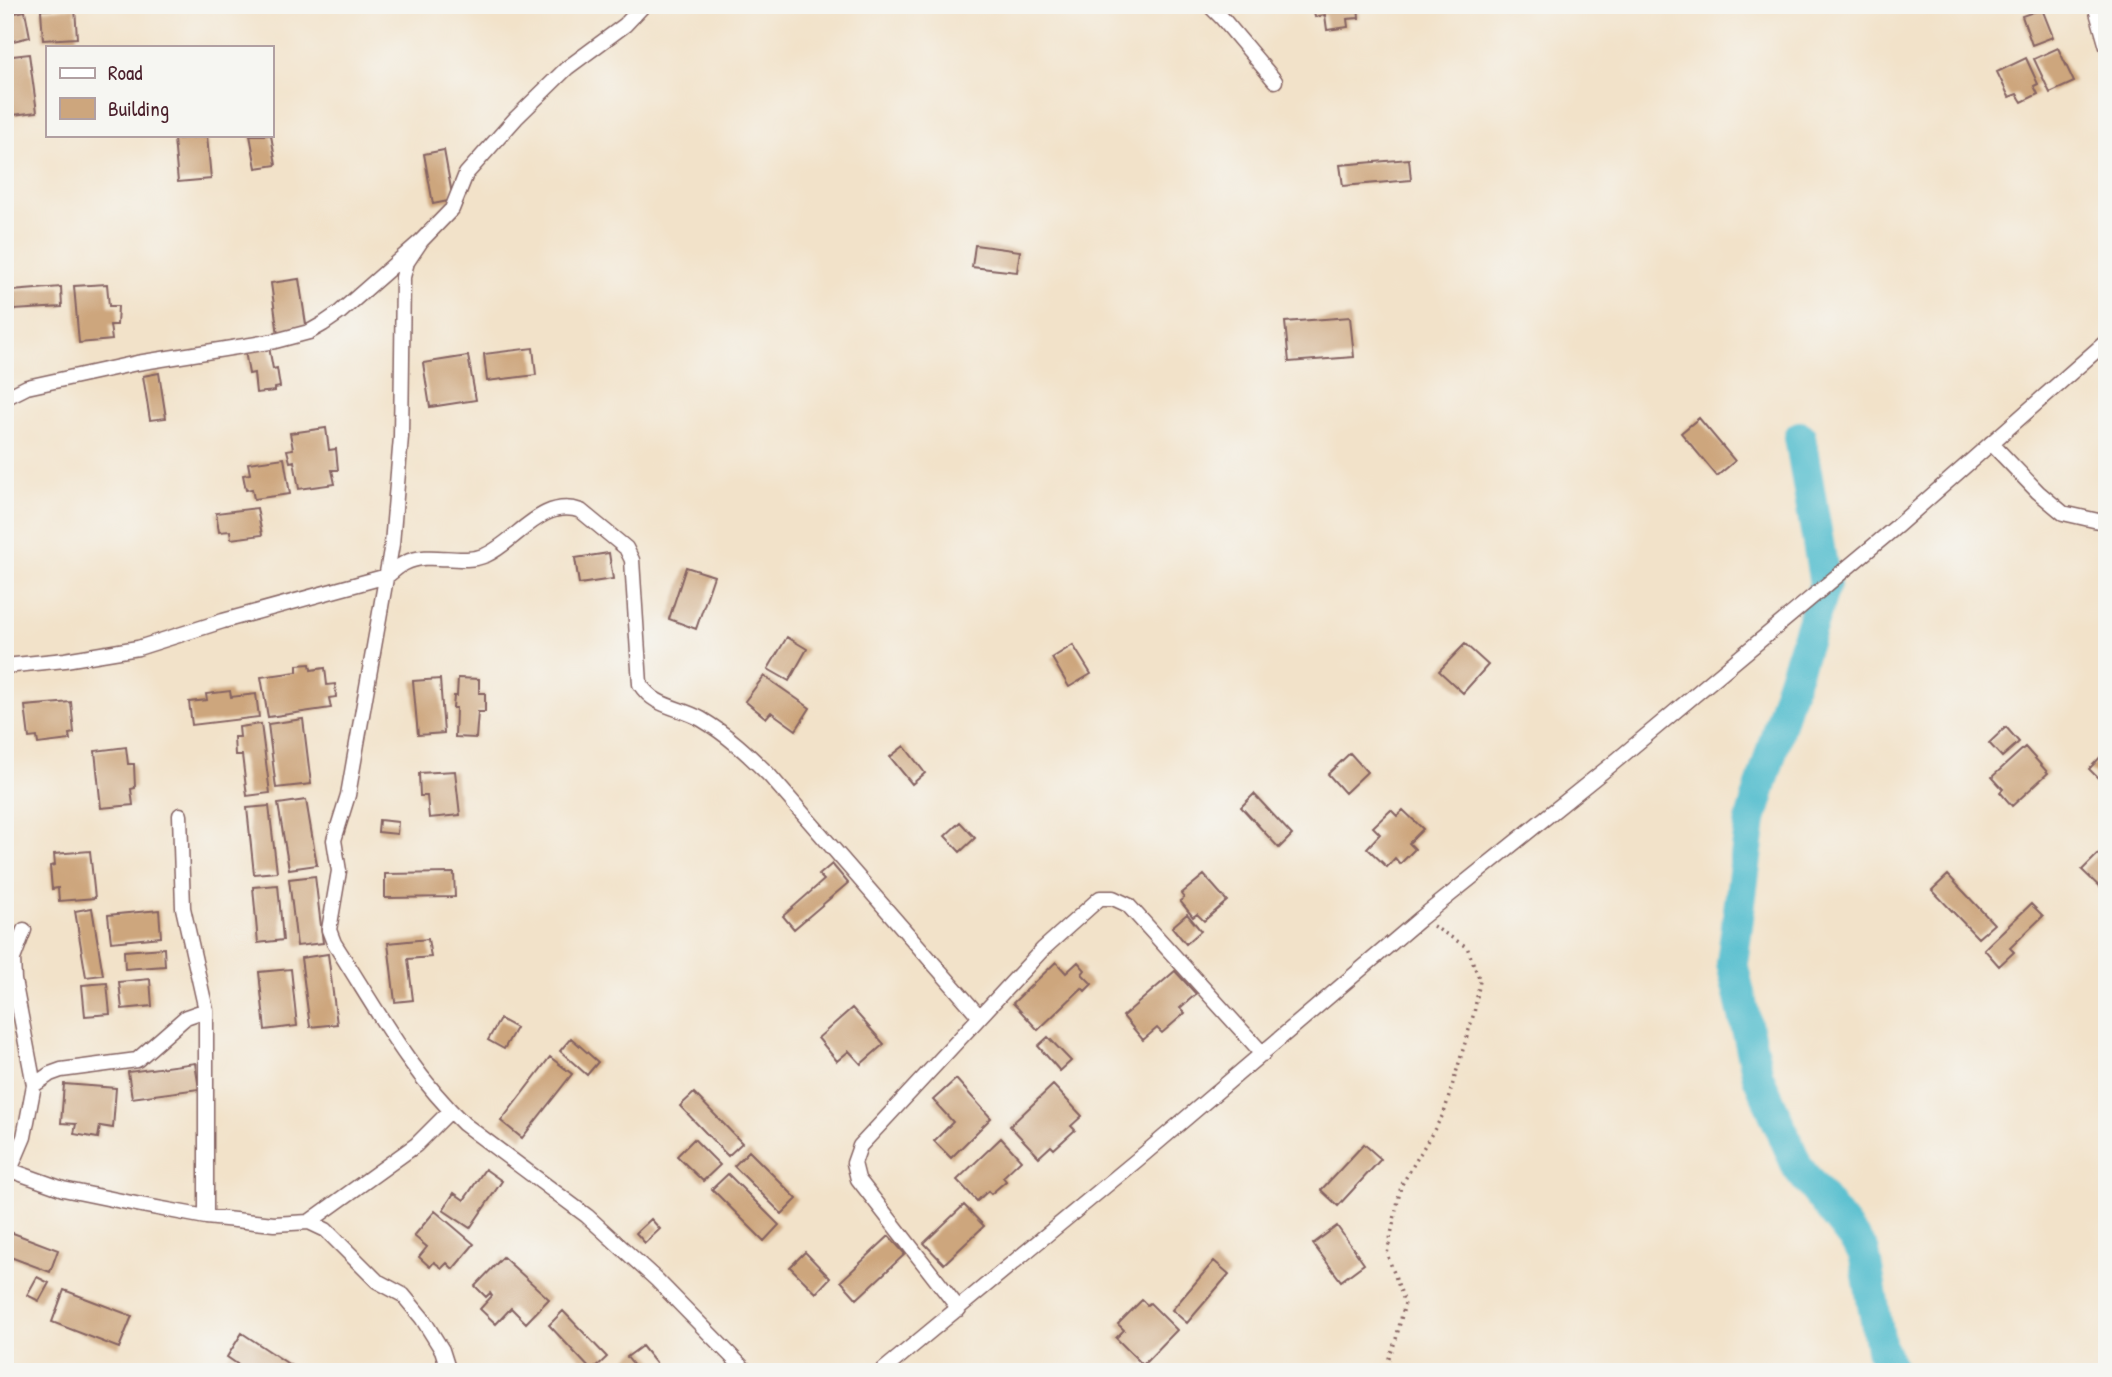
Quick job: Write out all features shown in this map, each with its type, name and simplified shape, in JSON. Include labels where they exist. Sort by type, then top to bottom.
[{"type":"street","points":[[5,398],[27,387],[136,363],[275,341],[309,332],[339,313],[421,241],[452,209],[466,174],[516,118],[567,68],[625,25],[644,5]]},
{"type":"street","points":[[1209,5],[1275,81]]},
{"type":"street","points":[[2095,5],[2107,47]]},
{"type":"street","points":[[421,241],[407,262],[403,277],[401,437],[392,544],[348,795],[334,840],[339,871],[329,930],[334,943],[432,1092],[464,1124],[587,1216],[657,1280],[747,1372]]},
{"type":"street","points":[[888,1370],[1421,918],[1622,756],[1896,527],[2107,341]]},
{"type":"street","points":[[1991,443],[2038,492],[2063,513],[2107,523]]},
{"type":"street","points":[[5,666],[65,660],[138,648],[223,621],[387,576],[415,559],[434,557],[461,560],[484,556],[541,515],[561,507],[581,511],[626,548],[632,560],[640,684],[647,696],[699,718],[736,742],[779,786],[980,1017]]},
{"type":"street","points":[[180,815],[183,908],[206,1010],[206,1217]]},
{"type":"street","points":[[959,1309],[858,1178],[854,1163],[860,1146],[1042,949],[1100,898],[1113,898],[1128,905],[1263,1054]]},
{"type":"street","points":[[24,930],[13,959],[14,980],[34,1085],[24,1137],[8,1170],[63,1189],[206,1217],[274,1224],[309,1222],[326,1230],[377,1281],[403,1295],[422,1318],[442,1350],[449,1372]]},
{"type":"street","points":[[34,1085],[61,1070],[137,1060],[186,1017],[206,1010]]},
{"type":"street","points":[[309,1222],[416,1145],[450,1111]]},
{"type":"street","points":[[5,1370],[11,1372]]},
{"type":"path","points":[[1384,1372],[1405,1303],[1387,1254],[1401,1186],[1444,1113],[1474,1013],[1480,981],[1467,947],[1421,918]]},
{"type":"building","points":[[1313,5],[1358,5],[1359,18],[1347,19],[1348,27],[1327,30],[1325,15],[1315,17]]},
{"type":"building","points":[[75,8],[77,38],[43,40],[41,10]]},
{"type":"building","points":[[2042,9],[2053,37],[2032,45],[2022,16]]},
{"type":"building","points":[[25,11],[30,37],[5,43],[5,15]]},
{"type":"building","points":[[2058,48],[2074,82],[2050,93],[2034,59]]},
{"type":"building","points":[[29,54],[37,112],[5,116],[5,57]]},
{"type":"building","points":[[2026,58],[2038,84],[2034,86],[2038,94],[2022,102],[2017,94],[2009,97],[1997,72]]},
{"type":"building","points":[[207,136],[211,179],[178,182],[174,139]]},
{"type":"building","points":[[250,136],[271,136],[276,165],[256,168]]},
{"type":"building","points":[[444,150],[453,200],[433,204],[424,154]]},
{"type":"building","points":[[1409,159],[1411,180],[1343,186],[1340,165]]},
{"type":"building","points":[[975,245],[1020,251],[1017,272],[972,267]]},
{"type":"building","points":[[299,279],[307,331],[278,335],[271,283]]},
{"type":"building","points":[[107,284],[109,306],[118,306],[117,325],[110,325],[112,340],[79,343],[74,286]]},
{"type":"building","points":[[61,287],[62,307],[14,310],[12,291]]},
{"type":"building","points":[[1350,317],[1354,357],[1289,362],[1285,322]]},
{"type":"building","points":[[269,347],[273,369],[277,368],[280,387],[275,388],[275,391],[256,393],[254,373],[249,374],[245,351]]},
{"type":"building","points":[[533,348],[536,375],[487,381],[484,354]]},
{"type":"building","points":[[468,356],[476,400],[430,407],[423,363]]},
{"type":"building","points":[[159,373],[166,418],[150,420],[143,376]]},
{"type":"building","points":[[1699,418],[1735,461],[1717,476],[1681,433]]},
{"type":"building","points":[[326,428],[329,450],[336,449],[338,470],[332,470],[335,484],[299,489],[294,461],[290,462],[287,450],[293,449],[290,433]]},
{"type":"building","points":[[284,458],[290,494],[254,499],[252,489],[246,490],[243,475],[250,474],[248,463]]},
{"type":"building","points":[[257,508],[262,535],[231,539],[230,531],[219,532],[216,513]]},
{"type":"building","points":[[609,553],[613,579],[579,584],[575,558]]},
{"type":"building","points":[[686,567],[714,576],[696,629],[669,619]]},
{"type":"building","points":[[787,637],[807,649],[789,681],[768,669]]},
{"type":"building","points":[[1465,644],[1488,665],[1463,693],[1439,671]]},
{"type":"building","points":[[1073,645],[1091,674],[1069,687],[1052,658]]},
{"type":"building","points":[[310,664],[311,670],[325,668],[327,685],[335,684],[336,697],[329,698],[331,708],[268,717],[261,677],[297,672],[297,665]]},
{"type":"building","points":[[764,676],[810,708],[796,730],[771,712],[766,718],[745,701]]},
{"type":"building","points":[[458,678],[479,679],[479,693],[485,693],[485,712],[478,712],[476,738],[455,737],[456,708],[453,708]]},
{"type":"building","points":[[440,679],[444,733],[418,735],[413,681]]},
{"type":"building","points":[[230,691],[231,697],[256,694],[259,717],[192,725],[189,702],[207,700],[206,694]]},
{"type":"building","points":[[71,702],[74,733],[69,734],[70,740],[38,744],[37,737],[29,738],[25,706]]},
{"type":"building","points":[[303,719],[311,784],[276,788],[268,724]]},
{"type":"building","points":[[261,724],[270,793],[247,796],[242,755],[235,755],[234,737],[240,737],[239,727]]},
{"type":"building","points":[[2006,727],[2019,742],[2002,757],[1989,743]]},
{"type":"building","points":[[904,746],[925,773],[912,784],[890,757]]},
{"type":"building","points":[[126,747],[128,764],[134,764],[135,788],[131,789],[133,805],[101,808],[95,751]]},
{"type":"building","points":[[2025,747],[2048,773],[2012,806],[2000,792],[2003,789],[1992,777]]},
{"type":"building","points":[[2107,750],[2107,787],[2089,769]]},
{"type":"building","points":[[1350,753],[1367,772],[1345,793],[1328,774]]},
{"type":"building","points":[[455,771],[460,815],[429,818],[427,796],[420,796],[419,773]]},
{"type":"building","points":[[1254,794],[1292,835],[1279,848],[1241,807]]},
{"type":"building","points":[[306,800],[317,865],[289,869],[278,804]]},
{"type":"building","points":[[269,806],[277,872],[254,874],[247,808]]},
{"type":"building","points":[[1391,810],[1397,816],[1403,810],[1423,829],[1409,843],[1415,849],[1400,864],[1395,858],[1387,867],[1367,848],[1380,834],[1373,827]]},
{"type":"building","points":[[379,820],[398,822],[397,834],[378,832]]},
{"type":"building","points":[[960,822],[975,838],[960,852],[945,836]]},
{"type":"building","points":[[2107,845],[2107,894],[2082,870]]},
{"type":"building","points":[[90,851],[95,898],[59,901],[58,888],[52,889],[50,866],[55,865],[54,854]]},
{"type":"building","points":[[832,864],[848,883],[794,929],[783,916],[824,880],[819,875]]},
{"type":"building","points":[[454,873],[455,897],[385,898],[385,874]]},
{"type":"building","points":[[1204,875],[1227,901],[1204,921],[1197,914],[1193,917],[1180,901],[1184,898],[1181,894]]},
{"type":"building","points":[[1948,875],[1994,924],[1978,938],[1932,890]]},
{"type":"building","points":[[315,876],[323,943],[297,946],[289,879]]},
{"type":"building","points":[[278,885],[283,940],[258,943],[253,887]]},
{"type":"building","points":[[2031,904],[2043,916],[2010,948],[2014,952],[1999,966],[1984,949]]},
{"type":"building","points":[[92,908],[103,975],[86,977],[75,911]]},
{"type":"building","points":[[159,910],[161,937],[111,942],[108,915]]},
{"type":"building","points":[[1187,914],[1201,931],[1186,944],[1172,927]]},
{"type":"building","points":[[428,939],[431,957],[408,959],[413,1000],[395,1002],[388,943]]},
{"type":"building","points":[[164,948],[165,966],[125,969],[124,951]]},
{"type":"building","points":[[328,954],[337,1024],[310,1027],[301,958]]},
{"type":"building","points":[[1056,962],[1066,973],[1078,962],[1085,970],[1082,974],[1092,984],[1085,991],[1082,988],[1038,1030],[1013,1003]]},
{"type":"building","points":[[291,969],[297,1026],[265,1030],[259,972]]},
{"type":"building","points":[[1175,971],[1196,994],[1180,1008],[1185,1013],[1162,1033],[1157,1028],[1143,1040],[1123,1016]]},
{"type":"building","points":[[150,979],[152,1006],[122,1009],[119,982]]},
{"type":"building","points":[[107,983],[110,1014],[85,1016],[82,985]]},
{"type":"building","points":[[852,1008],[884,1044],[861,1064],[849,1051],[837,1061],[818,1038]]},
{"type":"building","points":[[500,1019],[516,1028],[504,1049],[488,1040]]},
{"type":"building","points":[[1048,1037],[1071,1061],[1060,1071],[1038,1046]]},
{"type":"building","points":[[571,1038],[598,1062],[587,1075],[560,1051]]},
{"type":"building","points":[[550,1057],[572,1074],[522,1138],[501,1121]]},
{"type":"building","points":[[195,1063],[199,1089],[132,1098],[128,1072]]},
{"type":"building","points":[[956,1079],[991,1118],[951,1158],[934,1141],[953,1122],[933,1100]]},
{"type":"building","points":[[64,1084],[116,1088],[113,1128],[100,1126],[98,1138],[74,1134],[76,1124],[61,1123]]},
{"type":"building","points":[[1053,1085],[1082,1116],[1071,1126],[1075,1130],[1054,1149],[1051,1146],[1039,1157],[1010,1126]]},
{"type":"building","points":[[694,1093],[742,1143],[728,1156],[680,1106]]},
{"type":"building","points":[[1001,1138],[1021,1160],[1003,1177],[1006,1181],[991,1194],[988,1191],[977,1201],[957,1180]]},
{"type":"building","points":[[694,1139],[720,1165],[703,1181],[677,1156]]},
{"type":"building","points":[[1364,1144],[1381,1159],[1338,1206],[1321,1190]]},
{"type":"building","points":[[749,1151],[797,1199],[782,1214],[734,1166]]},
{"type":"building","points":[[485,1169],[502,1181],[470,1228],[443,1210],[454,1193],[464,1200]]},
{"type":"building","points":[[728,1174],[779,1225],[764,1241],[712,1189]]},
{"type":"building","points":[[964,1205],[984,1226],[944,1264],[924,1243]]},
{"type":"building","points":[[435,1211],[474,1244],[453,1269],[447,1263],[442,1268],[434,1262],[430,1267],[419,1257],[427,1247],[414,1236]]},
{"type":"building","points":[[651,1219],[660,1229],[645,1243],[636,1233]]},
{"type":"building","points":[[1337,1226],[1364,1264],[1341,1281],[1313,1244]]},
{"type":"building","points":[[5,1230],[58,1250],[50,1272],[5,1255]]},
{"type":"building","points":[[889,1236],[905,1254],[857,1299],[841,1281]]},
{"type":"building","points":[[805,1252],[830,1278],[816,1293],[790,1267]]},
{"type":"building","points":[[503,1257],[549,1299],[526,1323],[511,1308],[496,1324],[480,1309],[492,1296],[490,1293],[486,1297],[475,1286]]},
{"type":"building","points":[[1214,1261],[1229,1274],[1187,1323],[1172,1310]]},
{"type":"building","points":[[37,1277],[49,1283],[39,1301],[27,1295]]},
{"type":"building","points":[[64,1290],[132,1316],[119,1348],[52,1322]]},
{"type":"building","points":[[1142,1300],[1147,1305],[1150,1303],[1177,1330],[1143,1365],[1116,1338],[1124,1330],[1118,1324]]},
{"type":"building","points":[[563,1311],[607,1357],[592,1371],[549,1325]]},
{"type":"building","points":[[242,1333],[296,1369],[294,1372],[249,1372],[227,1357]]},
{"type":"building","points":[[642,1346],[663,1372],[639,1372],[627,1357]]},
{"type":"waterway","points":[[1800,437],[1825,584],[1751,820],[1732,963],[1758,1076],[1798,1168],[1864,1252],[1881,1349],[1893,1372]]}]
